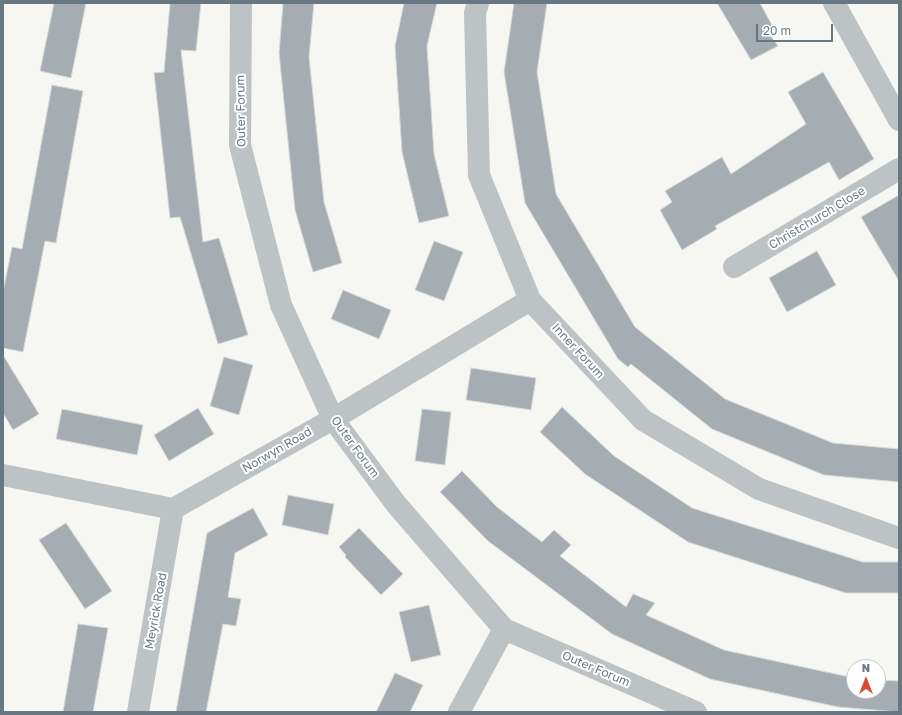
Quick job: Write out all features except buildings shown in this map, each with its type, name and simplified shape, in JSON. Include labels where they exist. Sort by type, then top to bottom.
[{"type":"street","name":"Outer Forum","points":[[241,3],[240,145],[281,305],[333,419],[396,504],[504,629],[696,712]]},
{"type":"street","name":"Inner Forum","points":[[478,3],[475,13],[479,175],[530,300],[643,420],[759,489],[899,538]]},
{"type":"street","points":[[834,3],[899,119]]},
{"type":"street","name":"Christchurch Close","points":[[734,267],[899,169]]},
{"type":"street","name":"Norwyn Road","points":[[173,509],[333,419],[530,300]]},
{"type":"street","points":[[3,475],[173,509]]},
{"type":"street","name":"Meyrick Road","points":[[138,712],[173,509]]},
{"type":"street","points":[[459,712],[504,629]]}]
